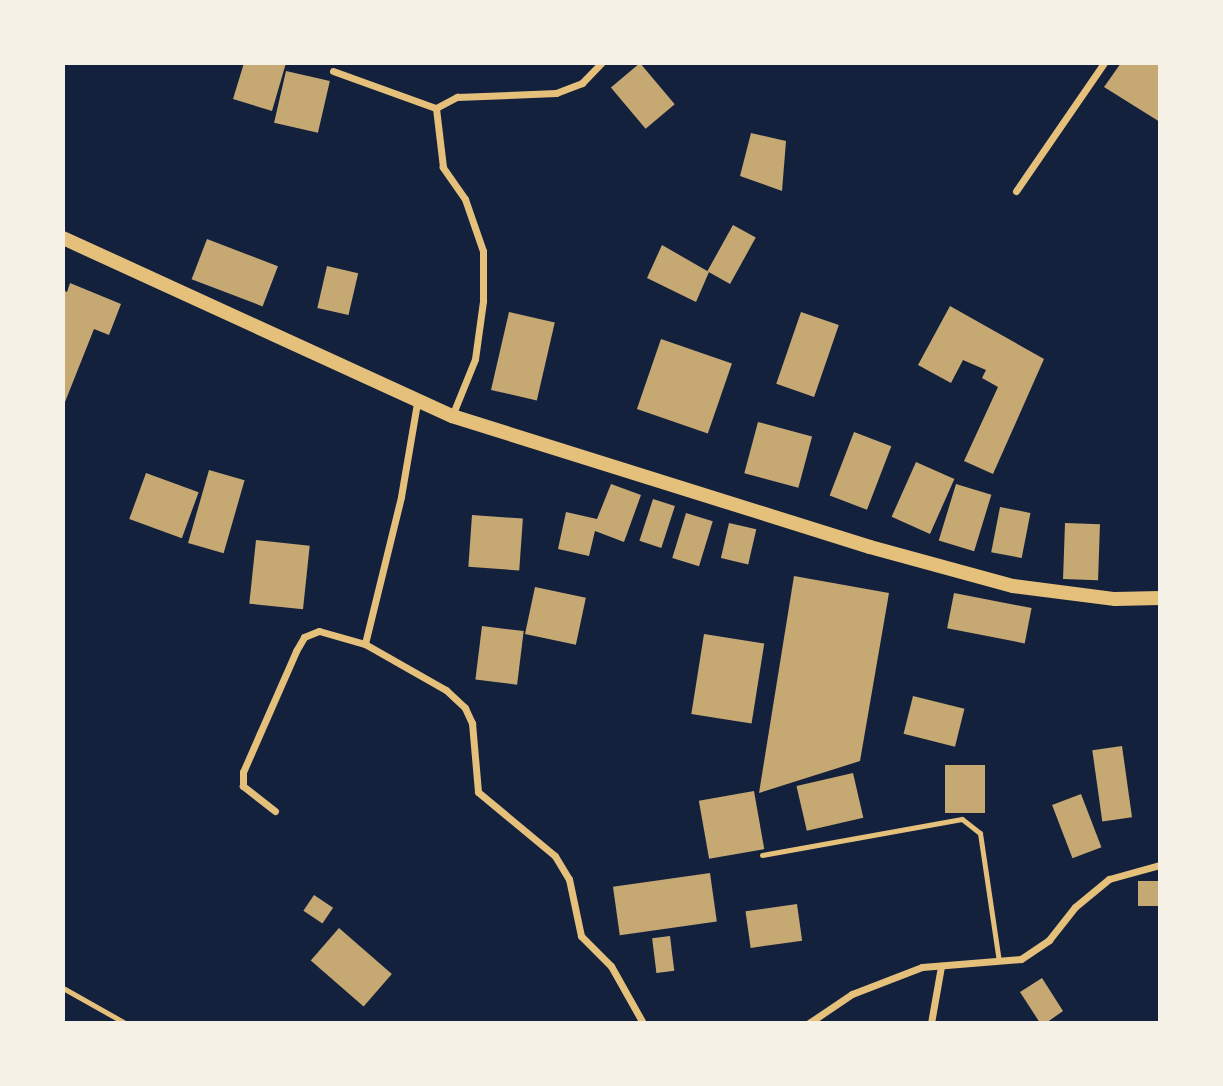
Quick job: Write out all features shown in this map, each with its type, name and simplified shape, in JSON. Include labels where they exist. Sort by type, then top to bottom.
[{"type":"main road","points":[[63,238],[453,416],[870,547],[1013,586],[1115,599],[1160,598]]},
{"type":"street","points":[[333,71],[436,108],[457,97],[556,93],[582,83],[601,63]]},
{"type":"street","points":[[1016,191],[1104,63]]},
{"type":"street","points":[[436,108],[443,167],[466,199],[483,251],[483,301],[475,359],[453,416]]},
{"type":"street","points":[[365,644],[401,497],[418,402]]},
{"type":"street","points":[[275,811],[243,786],[243,772],[304,637],[318,631],[365,644],[446,690],[465,708],[472,723],[478,792],[555,856],[569,879],[581,936],[611,966],[643,1023]]},
{"type":"street","points":[[809,1023],[852,994],[922,967],[1021,960],[1049,940],[1075,907],[1109,879],[1160,865]]},
{"type":"street","points":[[931,1023],[940,965]]},
{"type":"lane","points":[[762,855],[962,819],[980,833],[999,961]]},
{"type":"lane","points":[[63,988],[125,1023]]},
{"type":"building","points":[[244,63],[286,63],[272,111],[233,99]]},
{"type":"building","points":[[640,63],[675,104],[646,129],[611,87]]},
{"type":"building","points":[[1121,63],[1160,63],[1160,122],[1104,87]]},
{"type":"building","points":[[286,71],[330,81],[318,133],[274,123]]},
{"type":"building","points":[[751,133],[786,141],[782,191],[740,176]]},
{"type":"building","points":[[733,225],[756,238],[730,284],[707,271]]},
{"type":"building","points":[[207,239],[278,266],[263,306],[192,279]]},
{"type":"building","points":[[662,245],[709,272],[696,302],[647,278]]},
{"type":"building","points":[[327,266],[358,273],[349,315],[317,308]]},
{"type":"building","points":[[70,283],[121,304],[109,335],[94,329],[63,407],[63,290],[67,292]]},
{"type":"building","points":[[950,306],[1044,359],[993,474],[964,461],[998,387],[982,378],[986,370],[963,360],[951,383],[918,365]]},
{"type":"building","points":[[509,312],[555,323],[537,401],[491,390]]},
{"type":"building","points":[[801,312],[839,325],[814,397],[776,384]]},
{"type":"building","points":[[661,339],[732,363],[708,433],[637,409]]},
{"type":"building","points":[[758,422],[812,436],[798,488],[744,473]]},
{"type":"building","points":[[854,432],[891,446],[867,510],[830,495]]},
{"type":"building","points":[[916,462],[954,479],[930,534],[892,517]]},
{"type":"building","points":[[209,470],[245,480],[224,553],[188,543]]},
{"type":"building","points":[[146,473],[199,492],[182,538],[129,519]]},
{"type":"building","points":[[611,484],[641,495],[624,542],[595,531],[589,556],[558,549],[566,512],[597,519]]},
{"type":"building","points":[[956,484],[991,495],[974,551],[939,540]]},
{"type":"building","points":[[653,499],[675,506],[661,548],[639,541]]},
{"type":"building","points":[[1000,507],[1030,513],[1022,558],[991,552]]},
{"type":"building","points":[[686,513],[713,521],[699,566],[672,558]]},
{"type":"building","points":[[472,515],[523,519],[519,570],[468,567]]},
{"type":"building","points":[[729,523],[756,529],[748,564],[721,558]]},
{"type":"building","points":[[1065,523],[1100,524],[1098,580],[1063,579]]},
{"type":"building","points":[[256,540],[310,546],[303,609],[249,604]]},
{"type":"building","points":[[794,576],[889,593],[860,761],[759,793]]},
{"type":"building","points":[[535,587],[586,598],[576,645],[525,634]]},
{"type":"building","points":[[954,593],[1032,608],[1025,643],[947,628]]},
{"type":"building","points":[[482,626],[524,631],[517,685],[475,680]]},
{"type":"building","points":[[704,634],[764,644],[752,724],[691,714]]},
{"type":"building","points":[[913,696],[964,709],[955,747],[904,734]]},
{"type":"building","points":[[1122,746],[1132,817],[1102,821],[1092,750]]},
{"type":"building","points":[[945,765],[985,765],[985,813],[945,813]]},
{"type":"building","points":[[853,773],[863,818],[807,831],[796,786]]},
{"type":"building","points":[[754,791],[764,849],[709,859],[699,801]]},
{"type":"building","points":[[1081,794],[1101,847],[1072,858],[1052,805]]},
{"type":"building","points":[[710,873],[717,922],[620,935],[613,887]]},
{"type":"building","points":[[1138,881],[1160,881],[1160,906],[1138,906]]},
{"type":"building","points":[[314,895],[333,908],[322,924],[303,911]]},
{"type":"building","points":[[797,904],[802,941],[751,948],[746,911]]},
{"type":"building","points":[[339,928],[392,974],[364,1006],[311,960]]},
{"type":"building","points":[[670,936],[674,971],[656,973],[652,938]]},
{"type":"building","points":[[1042,978],[1063,1011],[1046,1023],[1040,1023],[1020,992]]}]
